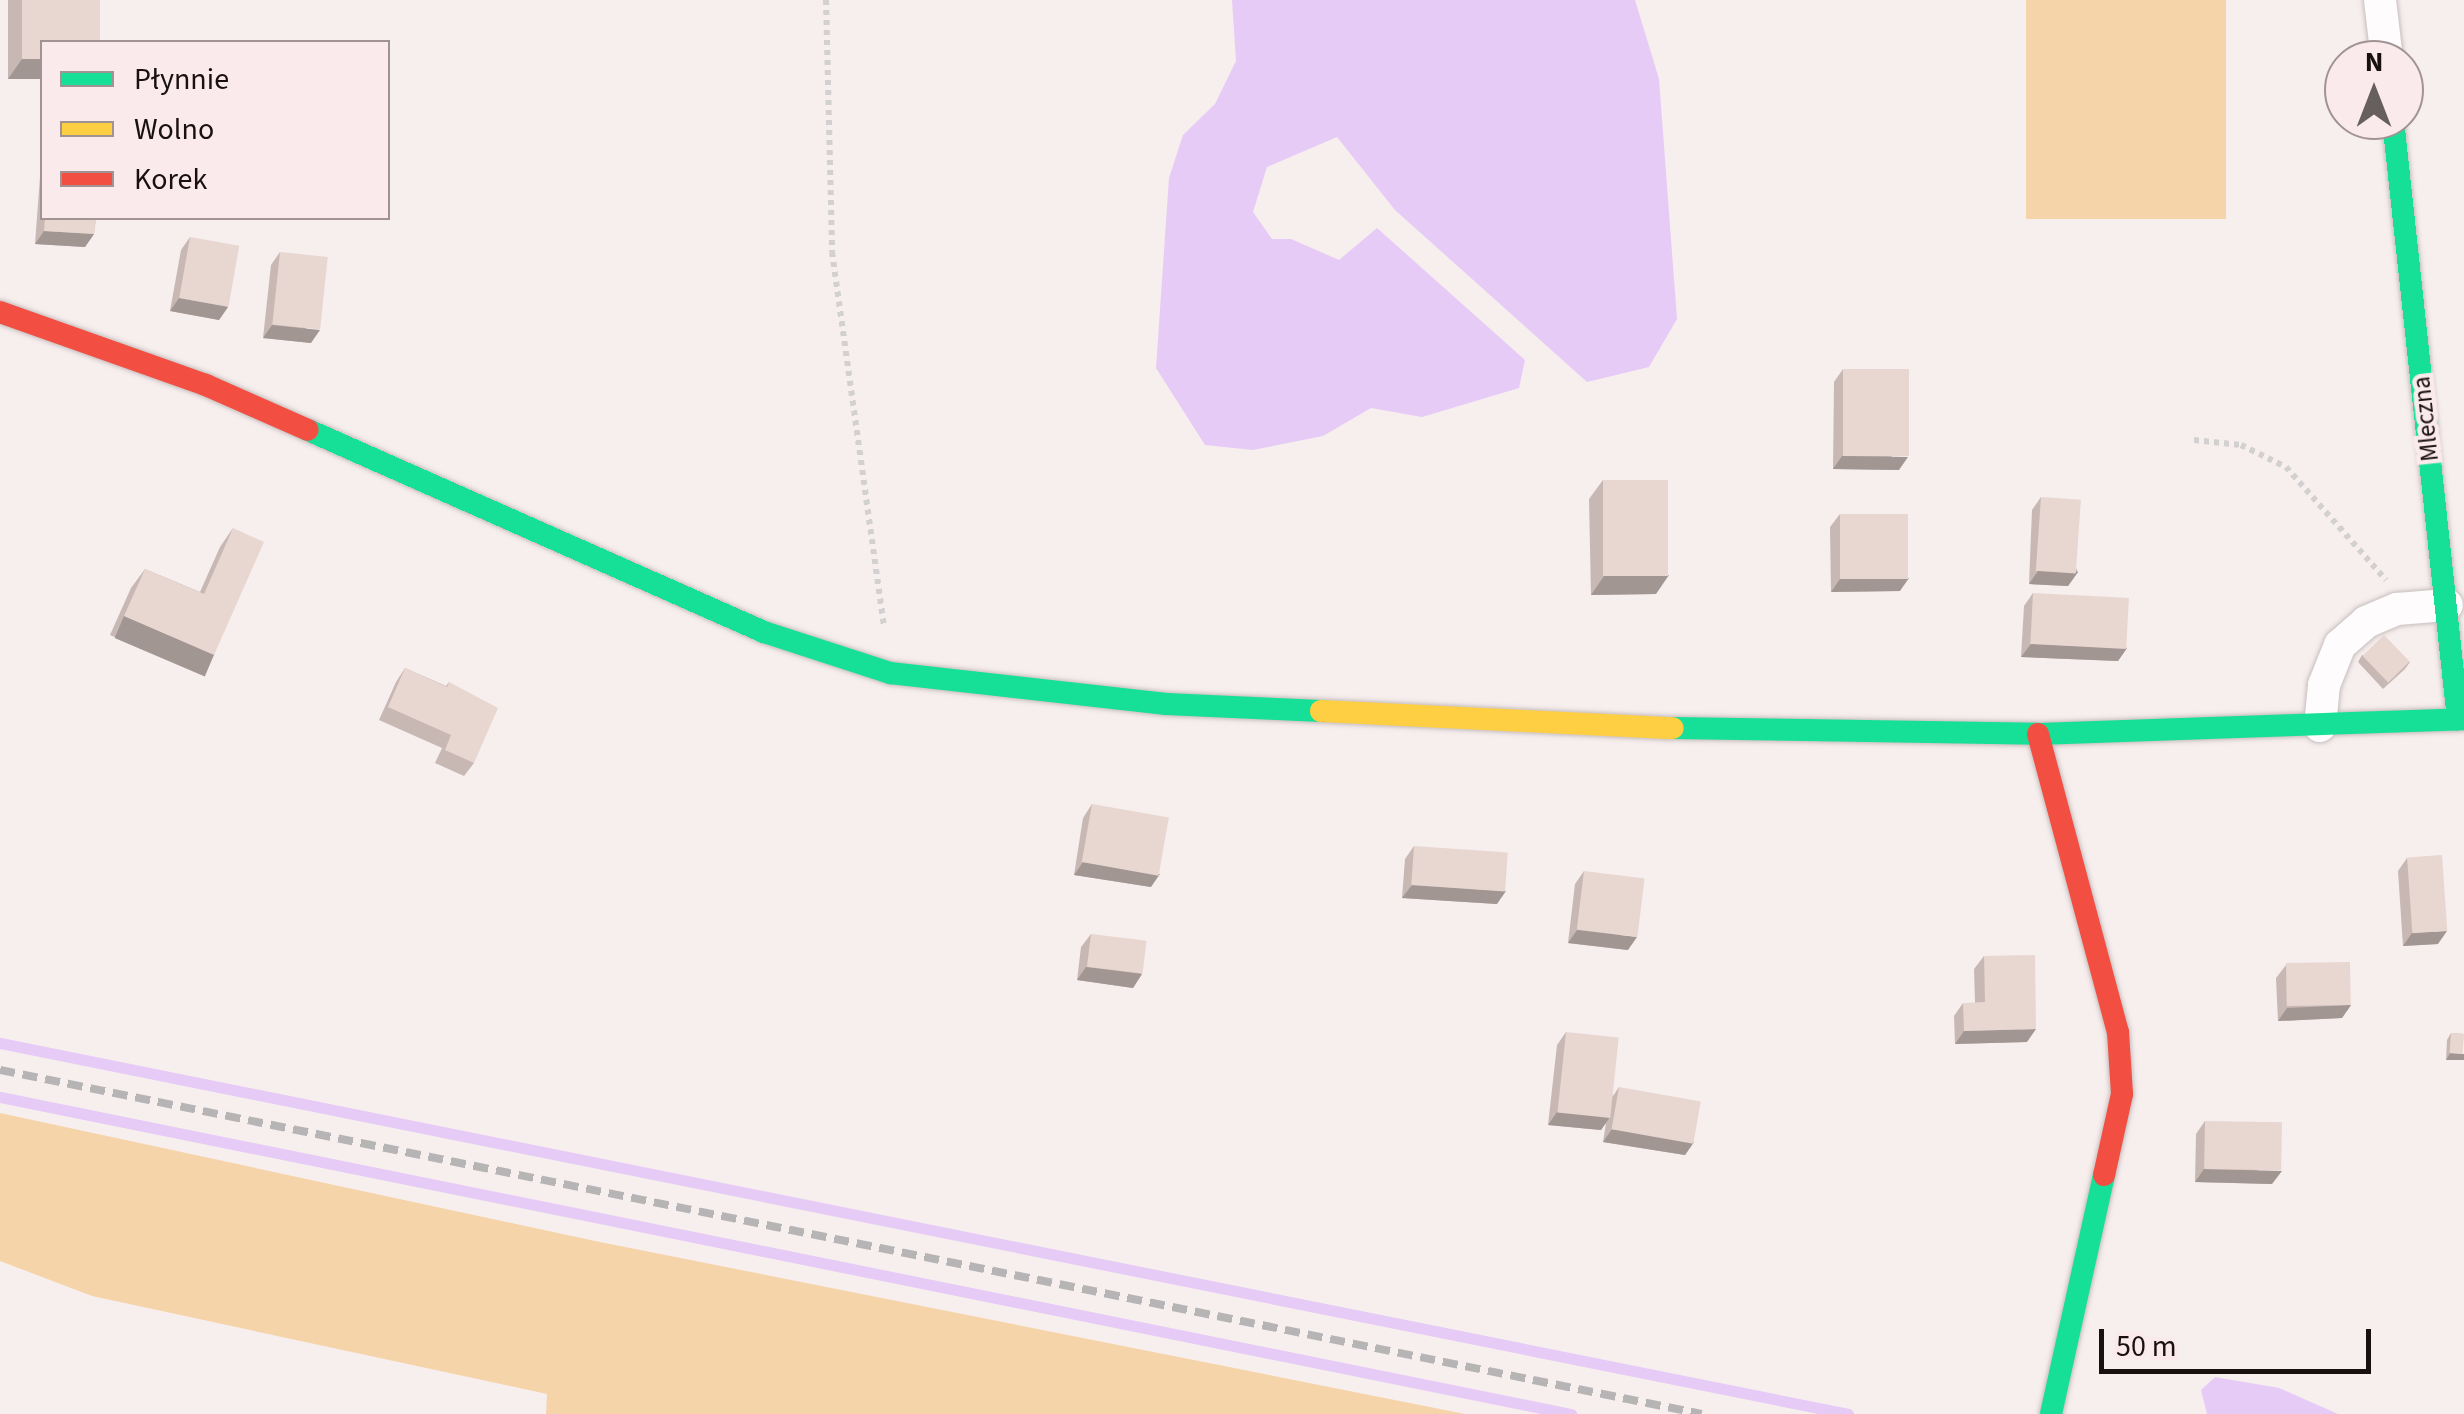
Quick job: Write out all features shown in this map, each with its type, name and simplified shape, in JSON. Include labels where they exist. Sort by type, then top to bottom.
[{"type":"main road","name":"Mleczna","points":[[2395,140],[2461,719]]},
{"type":"main road","points":[[0,312],[206,385],[764,632],[890,673],[1166,704],[1778,732],[2038,734],[2461,719]]},
{"type":"main road","points":[[2038,734],[2118,1032],[2122,1094],[2052,1414]]},
{"type":"street","points":[[2380,0],[2384,40]]},
{"type":"street","points":[[2320,726],[2324,684],[2340,645],[2366,622],[2398,609],[2447,605]]},
{"type":"path","points":[[826,0],[832,252],[890,673]]},
{"type":"path","points":[[2194,440],[2241,445],[2286,467],[2393,588]]},
{"type":"shaded area","points":[[1232,0],[1635,0],[1659,79],[1677,319],[1649,367],[1587,382],[1395,210],[1337,137],[1267,167],[1253,212],[1272,239],[1291,239],[1339,260],[1377,228],[1525,360],[1519,388],[1422,417],[1371,408],[1323,436],[1253,450],[1205,445],[1156,368],[1169,178],[1183,135],[1215,104],[1236,61]]},
{"type":"shaded area","points":[[2026,0],[2226,0],[2226,219],[2026,219]]},
{"type":"shaded area","points":[[0,1113],[595,1241],[1465,1414],[546,1414],[547,1394],[92,1296],[0,1261]]},
{"type":"shaded area","points":[[2215,1377],[2279,1388],[2338,1414],[2207,1414],[2201,1390]]},
{"type":"building","points":[[22,0],[100,0],[100,40],[40,40],[40,59],[22,59]]},
{"type":"building","points":[[45,220],[96,220],[94,234],[44,231]]},
{"type":"building","points":[[190,237],[239,246],[228,307],[179,298]]},
{"type":"building","points":[[280,252],[328,257],[320,330],[272,325]]},
{"type":"building","points":[[1843,369],[1909,369],[1909,456],[1843,456]]},
{"type":"building","points":[[1603,480],[1668,480],[1668,576],[1603,576]]},
{"type":"building","points":[[2041,497],[2081,500],[2076,574],[2036,571]]},
{"type":"building","points":[[1840,514],[1908,514],[1908,579],[1840,579]]},
{"type":"building","points":[[233,528],[264,542],[214,655],[124,616],[145,569],[204,594]]},
{"type":"building","points":[[2033,593],[2129,598],[2126,649],[2030,644]]},
{"type":"building","points":[[2384,635],[2410,662],[2388,682],[2362,656]]},
{"type":"building","points":[[405,668],[447,687],[449,682],[498,708],[474,763],[445,750],[451,735],[388,707]]},
{"type":"building","points":[[1092,804],[1169,818],[1159,876],[1082,862]]},
{"type":"building","points":[[1414,846],[1508,853],[1505,891],[1411,885]]},
{"type":"building","points":[[2442,855],[2447,931],[2412,933],[2407,857]]},
{"type":"building","points":[[1584,871],[1645,878],[1637,937],[1577,930]]},
{"type":"building","points":[[1091,934],[1147,941],[1143,974],[1087,967]]},
{"type":"building","points":[[2035,955],[2036,1029],[1964,1031],[1963,1003],[1985,1002],[1984,956]]},
{"type":"building","points":[[2350,962],[2351,1005],[2287,1006],[2286,963]]},
{"type":"building","points":[[1566,1032],[1619,1038],[1610,1118],[1558,1113]]},
{"type":"building","points":[[2451,1033],[2464,1034],[2463,1054],[2450,1053]]},
{"type":"building","points":[[1619,1087],[1701,1101],[1693,1144],[1612,1129]]},
{"type":"building","points":[[2205,1121],[2282,1122],[2281,1170],[2204,1169]]},
{"type":"waterway","points":[[0,1043],[1848,1414]]},
{"type":"waterway","points":[[0,1097],[1571,1414]]},
{"type":"railway","points":[[0,1070],[1702,1414]]},
{"type":"traffic: fast","points":[[2395,140],[2458,719]]},
{"type":"traffic: fast","points":[[308,430],[764,632],[890,673],[1166,704],[1321,711]]},
{"type":"traffic: fast","points":[[1673,728],[2038,734],[2464,719]]},
{"type":"traffic: fast","points":[[2051,1414],[2104,1175]]},
{"type":"traffic: slow","points":[[1321,711],[1673,728]]},
{"type":"traffic: jam","points":[[0,312],[206,385],[308,430]]},
{"type":"traffic: jam","points":[[2038,734],[2118,1032],[2122,1094],[2104,1175]]}]
